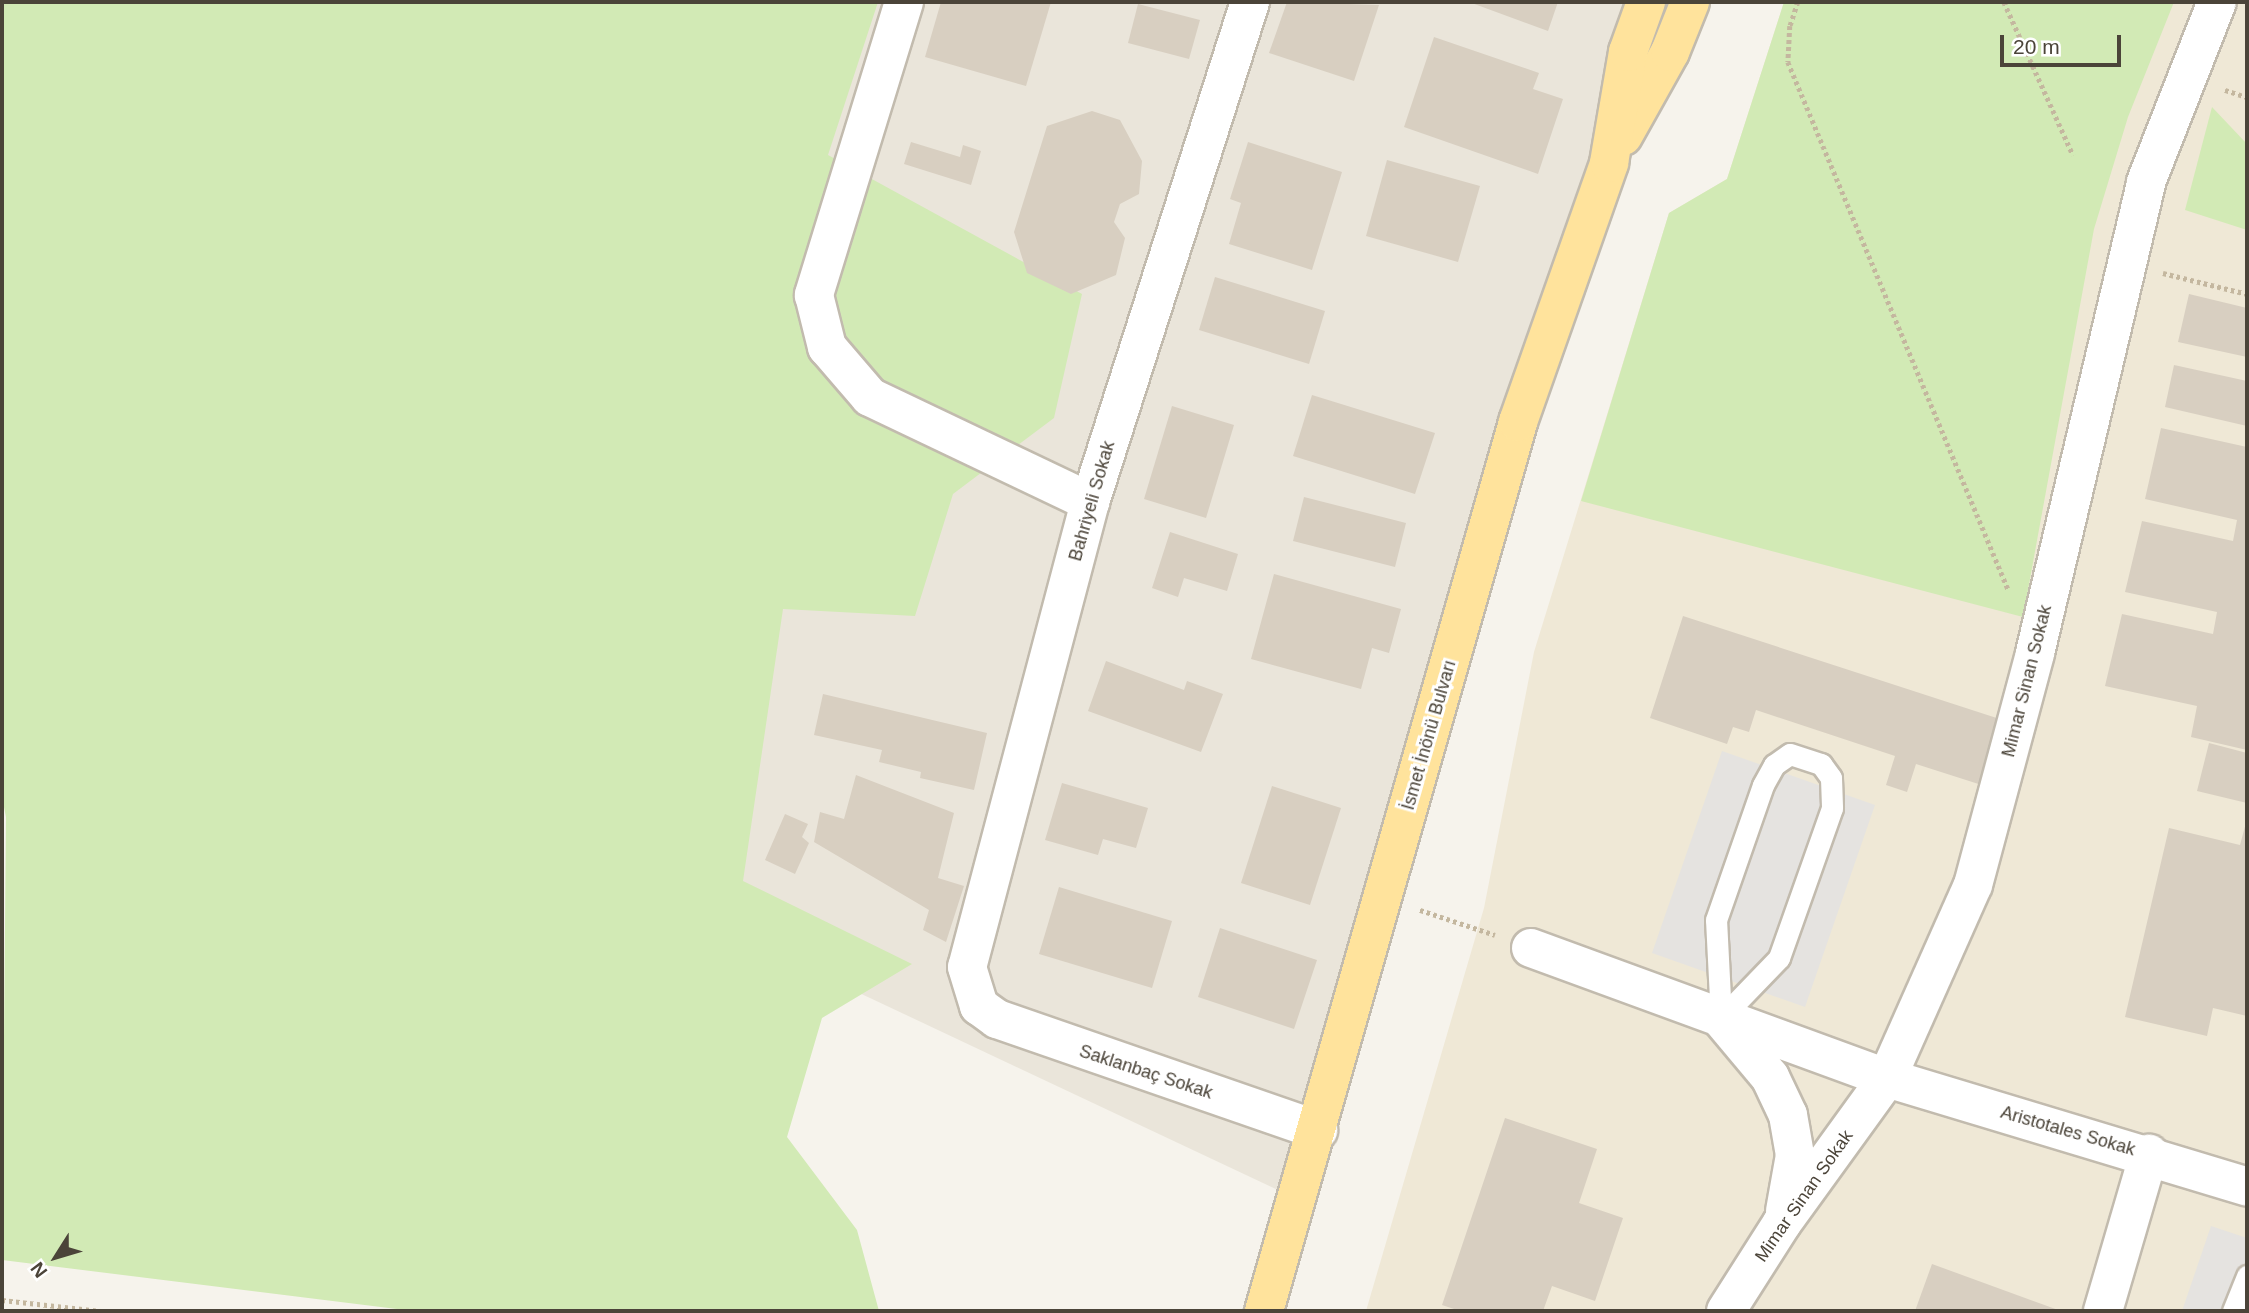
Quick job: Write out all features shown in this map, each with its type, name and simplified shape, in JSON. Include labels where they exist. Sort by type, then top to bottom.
[{"type":"main road","name":"İsmet İnönü Bulvarı","points":[[1264,1311],[1318,1130],[1518,422],[1609,163],[1628,52],[1646,2]]},
{"type":"main road","name":"İsmet İnönü Bulvarı","points":[[1609,163],[1671,52],[1690,2]]},
{"type":"street","points":[[904,2],[814,295],[827,347],[870,397],[1090,502]]},
{"type":"street","name":"Bahriyeli Sokak","points":[[979,1006],[967,967],[1090,502],[1250,2]]},
{"type":"street","name":"Mimar Sinan Sokak","points":[[1726,1311],[1782,1223],[1887,1078],[1973,885],[2035,653],[2146,182],[2217,2]]},
{"type":"street","name":"Aristotales Sokak","points":[[1531,948],[1887,1078],[2149,1154],[2247,1187]]},
{"type":"street","name":"Saklanbaç Sokak","points":[[979,1006],[1020,1030],[1318,1130]]},
{"type":"street","points":[[1721,1018],[1770,1077],[1788,1115],[1795,1155],[1782,1223]]},
{"type":"street","points":[[2103,1311],[2149,1154]]},
{"type":"lane","points":[[1790,754],[1821,764],[1831,778],[1832,808],[1779,958],[1721,1018],[1716,920],[1763,785],[1774,765],[1790,754]]},
{"type":"lane","points":[[2234,1311],[2247,1278]]},
{"type":"path","points":[[1798,2],[1790,26],[1788,62],[2035,653]]},
{"type":"path","points":[[2004,2],[2073,155]]},
{"type":"path","points":[[2127,264],[2247,294]]},
{"type":"path","points":[[1383,897],[1531,948]]},
{"type":"path","points":[[2,1300],[100,1311]]},
{"type":"shaded area","points":[[781,2],[1654,2],[1297,1199],[630,885]]},
{"type":"shaded area","points":[[1784,2],[2247,2],[2247,1311],[1366,1311],[1484,908],[1534,652],[1669,213],[1727,179]]},
{"type":"shaded area","points":[[1722,751],[1875,805],[1805,1007],[1652,953]]},
{"type":"shaded area","points":[[2211,1226],[2247,1238],[2247,1311],[2182,1311]]},
{"type":"green space","points":[[2,2],[878,2],[828,155],[1082,294],[1054,418],[953,494],[915,616],[783,609],[743,881],[912,964],[822,1018],[787,1137],[857,1230],[879,1311],[413,1311],[2,1260],[6,817],[2,797]]},
{"type":"green space","points":[[1784,2],[2174,2],[2128,117],[2094,229],[2023,617],[1581,501],[1669,213],[1727,179]]},
{"type":"green space","points":[[2212,107],[2247,144],[2247,230],[2185,210]]},
{"type":"building","points":[[941,2],[1051,2],[1026,86],[925,57]]},
{"type":"building","points":[[1287,2],[1379,5],[1354,81],[1269,53]]},
{"type":"building","points":[[1469,2],[1558,2],[1548,31]]},
{"type":"building","points":[[1138,4],[1200,20],[1189,59],[1128,43]]},
{"type":"building","points":[[1434,37],[1539,73],[1533,89],[1563,99],[1538,174],[1404,127]]},
{"type":"building","points":[[1092,111],[1120,120],[1142,161],[1139,194],[1120,204],[1114,222],[1125,238],[1116,275],[1071,294],[1027,273],[1014,232],[1047,126]]},
{"type":"building","points":[[911,142],[960,157],[963,145],[981,151],[971,185],[904,164]]},
{"type":"building","points":[[1248,142],[1342,172],[1312,270],[1229,244],[1241,203],[1230,199]]},
{"type":"building","points":[[1387,160],[1480,186],[1458,262],[1366,236]]},
{"type":"building","points":[[1215,277],[1325,311],[1309,364],[1199,330]]},
{"type":"building","points":[[2189,294],[2247,308],[2247,357],[2178,342]]},
{"type":"building","points":[[2174,365],[2247,381],[2247,426],[2165,407]]},
{"type":"building","points":[[1312,395],[1435,433],[1415,494],[1293,456]]},
{"type":"building","points":[[1172,406],[1234,425],[1206,518],[1144,499]]},
{"type":"building","points":[[2161,428],[2247,447],[2247,750],[2191,737],[2197,706],[2105,686],[2122,614],[2213,634],[2217,612],[2125,592],[2142,521],[2233,541],[2237,520],[2145,499]]},
{"type":"building","points":[[1304,497],[1406,523],[1395,567],[1293,541]]},
{"type":"building","points":[[1170,532],[1238,554],[1227,591],[1184,578],[1178,597],[1152,588]]},
{"type":"building","points":[[1274,574],[1401,609],[1389,653],[1372,648],[1361,689],[1251,659]]},
{"type":"building","points":[[1683,616],[2012,723],[1991,788],[1916,764],[1907,792],[1886,785],[1895,756],[1756,710],[1749,732],[1733,727],[1727,744],[1650,718]]},
{"type":"building","points":[[1106,661],[1184,690],[1187,681],[1223,694],[1201,752],[1088,711]]},
{"type":"building","points":[[823,694],[987,733],[974,790],[920,778],[921,772],[879,762],[882,750],[814,735]]},
{"type":"building","points":[[2209,743],[2247,753],[2247,803],[2197,791]]},
{"type":"building","points":[[856,775],[954,813],[938,878],[964,886],[946,942],[923,930],[929,910],[814,842],[820,812],[844,819]]},
{"type":"building","points":[[1062,783],[1148,808],[1136,848],[1103,839],[1098,855],[1045,840]]},
{"type":"building","points":[[1272,786],[1341,808],[1310,905],[1241,883]]},
{"type":"building","points":[[785,814],[808,824],[802,837],[809,843],[795,874],[765,860]]},
{"type":"building","points":[[2247,819],[2247,1016],[2213,1008],[2207,1036],[2125,1017],[2169,828],[2240,845]]},
{"type":"building","points":[[1059,887],[1172,921],[1152,988],[1039,954]]},
{"type":"building","points":[[1220,928],[1317,960],[1294,1029],[1198,997]]},
{"type":"building","points":[[1505,1118],[1597,1149],[1579,1203],[1623,1218],[1595,1301],[1552,1286],[1543,1311],[1460,1311],[1442,1305]]},
{"type":"building","points":[[1932,1264],[2061,1311],[1915,1311]]}]
